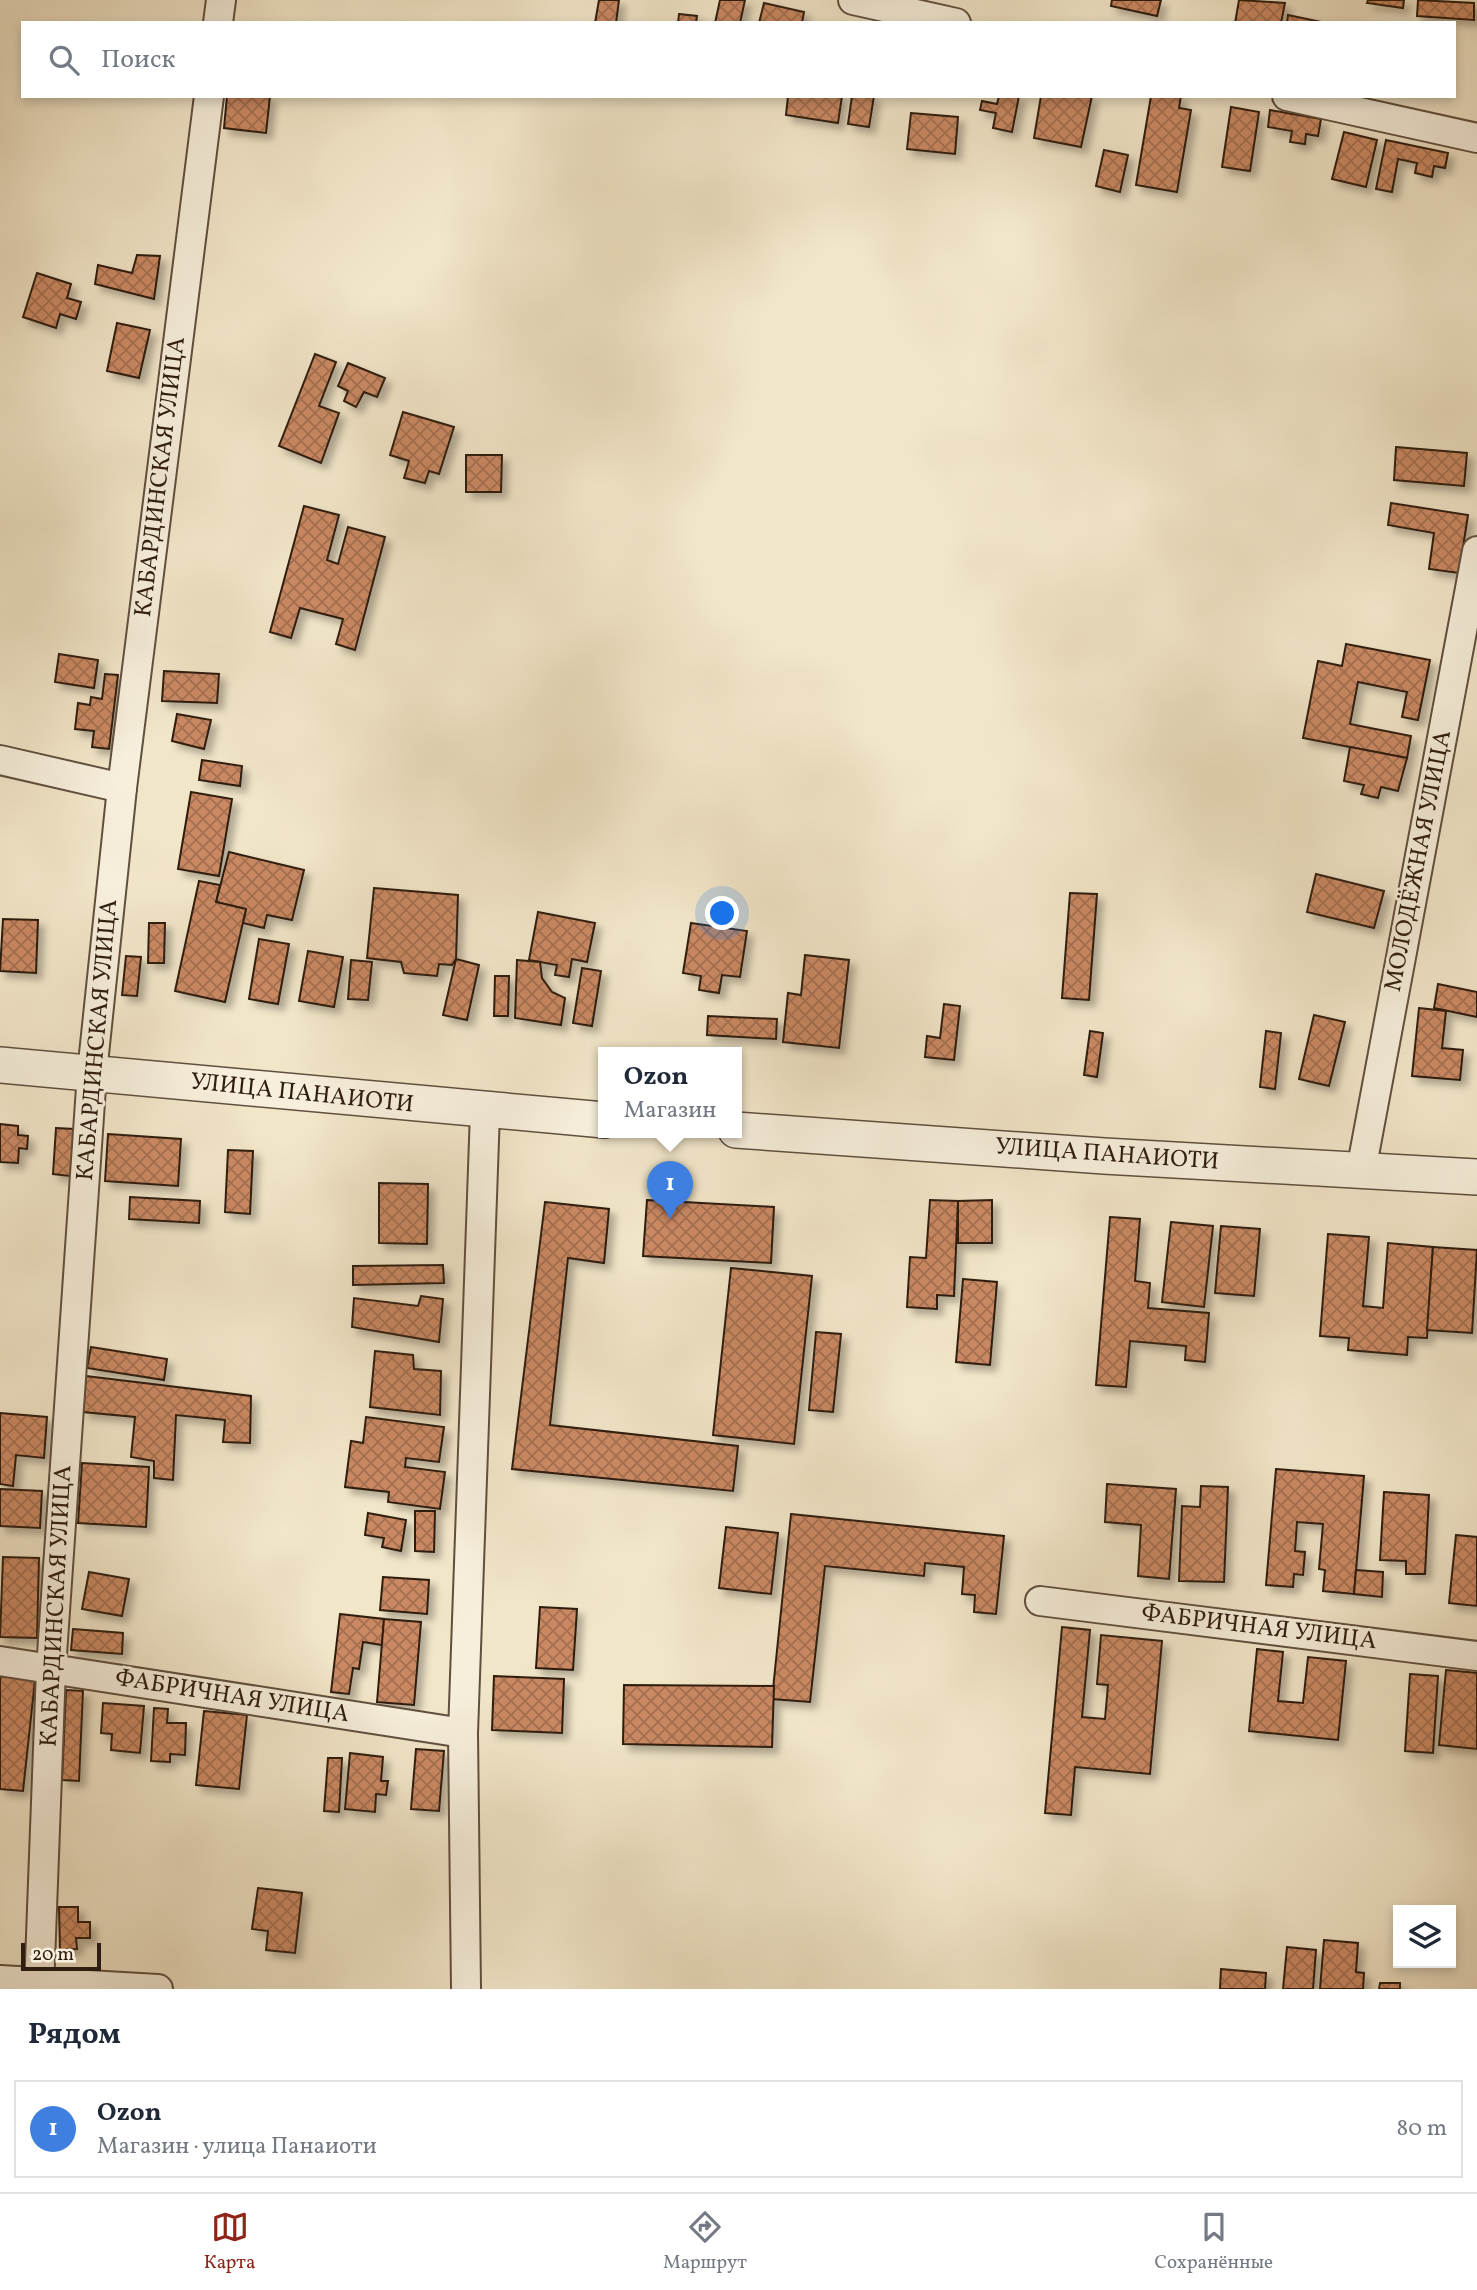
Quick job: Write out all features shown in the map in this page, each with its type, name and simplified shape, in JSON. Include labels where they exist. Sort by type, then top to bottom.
[{"type":"street","points":[[218,21],[221,0]]},
{"type":"street","points":[[853,0],[947,21]]},
{"type":"street","name":"КАБАРДИНСКАЯ УЛИЦА","points":[[39,1985],[51,1669],[92,1073],[122,788],[209,98]]},
{"type":"street","points":[[1296,98],[1477,138]]},
{"type":"street","name":"МОЛОДЁЖНАЯ УЛИЦА","points":[[1361,1171],[1477,551]]},
{"type":"street","points":[[0,760],[122,788]]},
{"type":"street","name":"УЛИЦА ПАНАИОТИ","points":[[0,1065],[485,1112],[598,1120]]},
{"type":"street","points":[[466,1989],[463,1733],[485,1112]]},
{"type":"street","name":"УЛИЦА ПАНАИОТИ","points":[[742,1129],[1477,1177]]},
{"type":"street","name":"ФАБРИЧНАЯ УЛИЦА","points":[[1040,1601],[1477,1656]]},
{"type":"street","name":"ФАБРИЧНАЯ УЛИЦА","points":[[0,1661],[463,1733]]},
{"type":"street","points":[[0,1980],[39,1985],[158,1989]]},
{"type":"building","points":[[599,0],[619,0],[616,21],[595,21]]},
{"type":"building","points":[[720,0],[745,0],[740,21],[715,21]]},
{"type":"building","points":[[1112,0],[1161,0],[1157,16],[1111,6]]},
{"type":"building","points":[[1239,0],[1285,3],[1281,21],[1235,21]]},
{"type":"building","points":[[1368,0],[1404,0],[1403,8],[1367,3]]},
{"type":"building","points":[[1418,0],[1474,3],[1474,20],[1417,16]]},
{"type":"building","points":[[764,3],[804,12],[802,21],[760,21]]},
{"type":"building","points":[[679,14],[697,16],[696,21],[678,21]]},
{"type":"building","points":[[1288,15],[1316,21],[1287,21]]},
{"type":"building","points":[[227,98],[270,98],[266,133],[224,128]]},
{"type":"building","points":[[788,98],[842,98],[838,123],[786,115]]},
{"type":"building","points":[[852,98],[874,98],[869,127],[848,124]]},
{"type":"building","points":[[998,98],[1019,98],[1012,132],[993,128],[996,113],[980,110],[982,101],[997,104]]},
{"type":"building","points":[[1041,98],[1092,98],[1081,147],[1034,138]]},
{"type":"building","points":[[1151,98],[1181,98],[1179,108],[1191,110],[1177,192],[1136,185]]},
{"type":"building","points":[[1231,107],[1259,112],[1250,171],[1222,167]]},
{"type":"building","points":[[1270,110],[1321,119],[1318,136],[1306,134],[1305,144],[1290,142],[1292,131],[1268,127]]},
{"type":"building","points":[[911,113],[958,117],[955,154],[907,149]]},
{"type":"building","points":[[1344,132],[1377,140],[1366,187],[1332,179]]},
{"type":"building","points":[[1386,140],[1448,153],[1445,168],[1434,166],[1432,177],[1415,173],[1417,163],[1398,159],[1392,192],[1376,189]]},
{"type":"building","points":[[1104,150],[1128,155],[1120,192],[1096,186]]},
{"type":"building","points":[[137,255],[160,256],[154,299],[95,284],[98,265],[132,273]]},
{"type":"building","points":[[37,273],[71,284],[67,298],[81,302],[76,319],[60,314],[56,328],[23,317]]},
{"type":"building","points":[[117,323],[150,330],[139,378],[107,371]]},
{"type":"building","points":[[315,354],[336,362],[319,406],[339,413],[321,463],[279,446]]},
{"type":"building","points":[[348,363],[385,378],[377,397],[364,392],[356,407],[344,401],[348,391],[338,386]]},
{"type":"building","points":[[403,412],[454,427],[439,474],[429,471],[425,483],[404,478],[409,461],[390,455]]},
{"type":"building","points":[[1396,447],[1467,453],[1464,486],[1394,480]]},
{"type":"building","points":[[466,455],[502,455],[501,492],[466,492]]},
{"type":"building","points":[[1391,503],[1468,515],[1459,573],[1429,569],[1434,533],[1388,525]]},
{"type":"building","points":[[304,506],[339,515],[327,560],[338,564],[348,527],[385,537],[355,650],[336,644],[343,619],[300,608],[291,638],[270,632]]},
{"type":"building","points":[[1346,644],[1430,660],[1418,720],[1402,717],[1407,692],[1358,682],[1350,724],[1411,736],[1407,758],[1303,738],[1318,661],[1342,666]]},
{"type":"building","points":[[59,654],[98,660],[94,688],[55,682]]},
{"type":"building","points":[[164,671],[219,674],[217,703],[162,701]]},
{"type":"building","points":[[105,674],[118,675],[109,749],[92,747],[94,731],[75,729],[78,703],[90,705],[91,697],[102,699]]},
{"type":"building","points":[[177,714],[211,720],[204,749],[172,741]]},
{"type":"building","points":[[1350,747],[1407,758],[1398,791],[1381,787],[1378,798],[1361,794],[1364,785],[1344,781]]},
{"type":"building","points":[[202,760],[242,766],[240,786],[199,780]]},
{"type":"building","points":[[191,792],[232,799],[219,876],[178,869]]},
{"type":"building","points":[[229,852],[304,870],[292,920],[267,915],[264,928],[243,923],[246,909],[216,902]]},
{"type":"building","points":[[1316,874],[1384,891],[1374,928],[1307,912]]},
{"type":"building","points":[[199,881],[220,885],[216,902],[246,909],[225,1002],[175,991]]},
{"type":"building","points":[[374,888],[458,895],[456,959],[452,965],[439,964],[437,976],[404,973],[401,962],[367,958]]},
{"type":"building","points":[[1070,893],[1097,894],[1089,1000],[1062,998]]},
{"type":"building","points":[[538,912],[595,923],[587,962],[572,959],[569,977],[555,975],[557,965],[529,960]]},
{"type":"building","points":[[3,919],[38,920],[36,973],[0,971]]},
{"type":"building","points":[[149,923],[165,923],[164,963],[148,963]]},
{"type":"building","points":[[691,923],[747,931],[740,977],[722,975],[719,993],[699,990],[701,976],[683,973]]},
{"type":"building","points":[[259,939],[289,944],[278,1004],[249,999]]},
{"type":"building","points":[[308,951],[343,957],[334,1007],[299,1001]]},
{"type":"building","points":[[805,955],[849,960],[839,1048],[783,1042],[788,993],[801,995]]},
{"type":"building","points":[[126,956],[141,957],[137,996],[122,995]]},
{"type":"building","points":[[456,959],[479,965],[467,1020],[443,1015]]},
{"type":"building","points":[[351,960],[372,962],[368,1000],[348,999]]},
{"type":"building","points":[[517,960],[540,962],[542,978],[552,992],[565,998],[561,1025],[515,1018]]},
{"type":"building","points":[[582,968],[601,971],[592,1026],[573,1023]]},
{"type":"building","points":[[495,976],[509,976],[508,1016],[494,1016]]},
{"type":"building","points":[[1438,984],[1477,992],[1477,1017],[1434,1008]]},
{"type":"building","points":[[944,1004],[960,1006],[954,1060],[925,1057],[927,1036],[940,1038]]},
{"type":"building","points":[[1419,1008],[1446,1011],[1442,1048],[1463,1050],[1460,1080],[1412,1076]]},
{"type":"building","points":[[1314,1015],[1345,1022],[1329,1086],[1299,1079]]},
{"type":"building","points":[[708,1016],[777,1019],[776,1039],[707,1035]]},
{"type":"building","points":[[1090,1031],[1103,1033],[1097,1077],[1084,1075]]},
{"type":"building","points":[[1266,1031],[1281,1033],[1275,1089],[1260,1087]]},
{"type":"building","points":[[0,1124],[18,1126],[18,1135],[28,1136],[27,1149],[19,1148],[18,1163],[0,1162]]},
{"type":"building","points":[[56,1128],[74,1129],[70,1176],[53,1174]]},
{"type":"building","points":[[108,1134],[181,1139],[178,1186],[105,1181]]},
{"type":"building","points":[[228,1150],[253,1151],[250,1214],[225,1212]]},
{"type":"building","points":[[379,1183],[428,1184],[427,1244],[379,1243]]},
{"type":"building","points":[[130,1197],[200,1201],[199,1223],[129,1219]]},
{"type":"building","points":[[647,1200],[774,1207],[771,1263],[643,1256]]},
{"type":"building","points":[[930,1200],[958,1201],[954,1296],[937,1295],[937,1309],[907,1307],[910,1257],[926,1258]]},
{"type":"building","points":[[992,1200],[992,1243],[958,1243],[958,1201]]},
{"type":"building","points":[[545,1202],[609,1209],[604,1263],[568,1258],[550,1425],[738,1446],[733,1491],[512,1469]]},
{"type":"building","points":[[1110,1217],[1140,1219],[1135,1281],[1150,1283],[1148,1308],[1209,1313],[1205,1362],[1185,1360],[1186,1346],[1130,1341],[1126,1387],[1096,1385]]},
{"type":"building","points":[[1171,1222],[1213,1226],[1204,1307],[1162,1302]]},
{"type":"building","points":[[1221,1226],[1260,1229],[1254,1296],[1215,1293]]},
{"type":"building","points":[[1328,1234],[1369,1237],[1363,1306],[1383,1308],[1388,1243],[1433,1247],[1427,1338],[1408,1337],[1407,1355],[1348,1350],[1349,1338],[1320,1336]]},
{"type":"building","points":[[1433,1247],[1477,1250],[1472,1333],[1427,1330]]},
{"type":"building","points":[[443,1265],[444,1283],[353,1285],[353,1266]]},
{"type":"building","points":[[731,1268],[812,1276],[794,1444],[713,1435]]},
{"type":"building","points":[[963,1279],[997,1282],[990,1365],[956,1362]]},
{"type":"building","points":[[421,1296],[443,1299],[439,1342],[352,1327],[354,1298],[418,1306]]},
{"type":"building","points":[[816,1332],[841,1334],[833,1412],[809,1410]]},
{"type":"building","points":[[91,1347],[167,1359],[164,1380],[87,1368]]},
{"type":"building","points":[[375,1351],[413,1355],[414,1369],[441,1371],[440,1415],[370,1407]]},
{"type":"building","points":[[86,1376],[251,1396],[250,1443],[223,1442],[225,1420],[176,1415],[173,1480],[154,1478],[154,1461],[131,1457],[135,1417],[83,1412]]},
{"type":"building","points":[[0,1413],[47,1417],[44,1458],[16,1455],[13,1486],[0,1484]]},
{"type":"building","points":[[366,1417],[444,1427],[439,1462],[406,1458],[405,1467],[445,1472],[440,1509],[388,1502],[389,1492],[345,1487],[351,1441],[363,1443]]},
{"type":"building","points":[[82,1463],[149,1467],[146,1527],[78,1523]]},
{"type":"building","points":[[1276,1469],[1364,1476],[1354,1594],[1323,1591],[1325,1570],[1319,1569],[1323,1524],[1297,1522],[1295,1551],[1305,1552],[1303,1575],[1294,1574],[1293,1587],[1266,1585]]},
{"type":"building","points":[[1107,1484],[1176,1489],[1169,1579],[1138,1576],[1141,1525],[1105,1522]]},
{"type":"building","points":[[1201,1486],[1228,1487],[1224,1582],[1179,1581],[1182,1506],[1200,1507]]},
{"type":"building","points":[[0,1489],[42,1491],[40,1528],[0,1526]]},
{"type":"building","points":[[1384,1492],[1429,1495],[1425,1574],[1406,1574],[1406,1561],[1380,1560]]},
{"type":"building","points":[[415,1511],[435,1511],[434,1552],[415,1551]]},
{"type":"building","points":[[368,1513],[406,1520],[401,1551],[382,1547],[384,1538],[365,1535]]},
{"type":"building","points":[[791,1514],[1004,1536],[996,1614],[974,1612],[975,1595],[962,1594],[964,1567],[925,1563],[924,1576],[825,1566],[810,1702],[772,1699]]},
{"type":"building","points":[[726,1527],[778,1533],[771,1594],[719,1588]]},
{"type":"building","points":[[1456,1535],[1477,1537],[1477,1606],[1449,1603]]},
{"type":"building","points":[[3,1557],[39,1558],[37,1638],[0,1637]]},
{"type":"building","points":[[1356,1570],[1383,1572],[1382,1597],[1354,1594]]},
{"type":"building","points":[[89,1572],[129,1579],[122,1616],[82,1609]]},
{"type":"building","points":[[383,1577],[429,1580],[427,1614],[380,1610]]},
{"type":"building","points":[[540,1607],[577,1609],[573,1670],[536,1668]]},
{"type":"building","points":[[340,1614],[384,1619],[382,1645],[363,1642],[359,1669],[353,1668],[349,1694],[331,1692]]},
{"type":"building","points":[[384,1619],[421,1622],[414,1705],[377,1702]]},
{"type":"building","points":[[1062,1627],[1090,1630],[1082,1717],[1105,1719],[1108,1685],[1097,1684],[1101,1635],[1162,1641],[1150,1774],[1075,1767],[1071,1815],[1045,1813]]},
{"type":"building","points":[[73,1629],[123,1633],[122,1654],[71,1650]]},
{"type":"building","points":[[1257,1649],[1283,1652],[1278,1701],[1303,1703],[1308,1657],[1346,1661],[1338,1740],[1249,1731]]},
{"type":"building","points":[[1446,1670],[1477,1673],[1477,1749],[1439,1745]]},
{"type":"building","points":[[1410,1674],[1438,1676],[1433,1753],[1405,1751]]},
{"type":"building","points":[[0,1676],[35,1680],[23,1791],[0,1789]]},
{"type":"building","points":[[494,1676],[564,1679],[562,1733],[492,1730]]},
{"type":"building","points":[[624,1685],[774,1686],[772,1747],[623,1744]]},
{"type":"building","points":[[66,1690],[83,1691],[79,1781],[62,1780]]},
{"type":"building","points":[[103,1703],[144,1706],[140,1753],[111,1750],[112,1734],[101,1733]]},
{"type":"building","points":[[154,1708],[168,1709],[167,1723],[186,1723],[185,1755],[170,1754],[170,1762],[151,1761]]},
{"type":"building","points":[[204,1711],[247,1715],[239,1789],[196,1785]]},
{"type":"building","points":[[416,1749],[444,1751],[439,1811],[411,1809]]},
{"type":"building","points":[[350,1753],[383,1757],[381,1781],[388,1781],[386,1795],[376,1794],[375,1812],[345,1809]]},
{"type":"building","points":[[328,1758],[342,1758],[339,1812],[324,1811]]},
{"type":"building","points":[[258,1888],[302,1893],[295,1953],[266,1950],[268,1931],[252,1929]]},
{"type":"building","points":[[59,1907],[78,1907],[78,1922],[90,1922],[90,1938],[76,1938],[77,1949],[60,1950]]},
{"type":"building","points":[[1324,1940],[1358,1943],[1356,1972],[1364,1973],[1363,1989],[1320,1989]]},
{"type":"building","points":[[1287,1947],[1316,1950],[1313,1989],[1283,1989]]},
{"type":"building","points":[[1221,1969],[1266,1973],[1265,1989],[1220,1989]]},
{"type":"building","points":[[1380,1983],[1400,1983],[1400,1989],[1379,1989]]},
{"type":"place","name":"Ozon","points":[[670,1219]]}]
